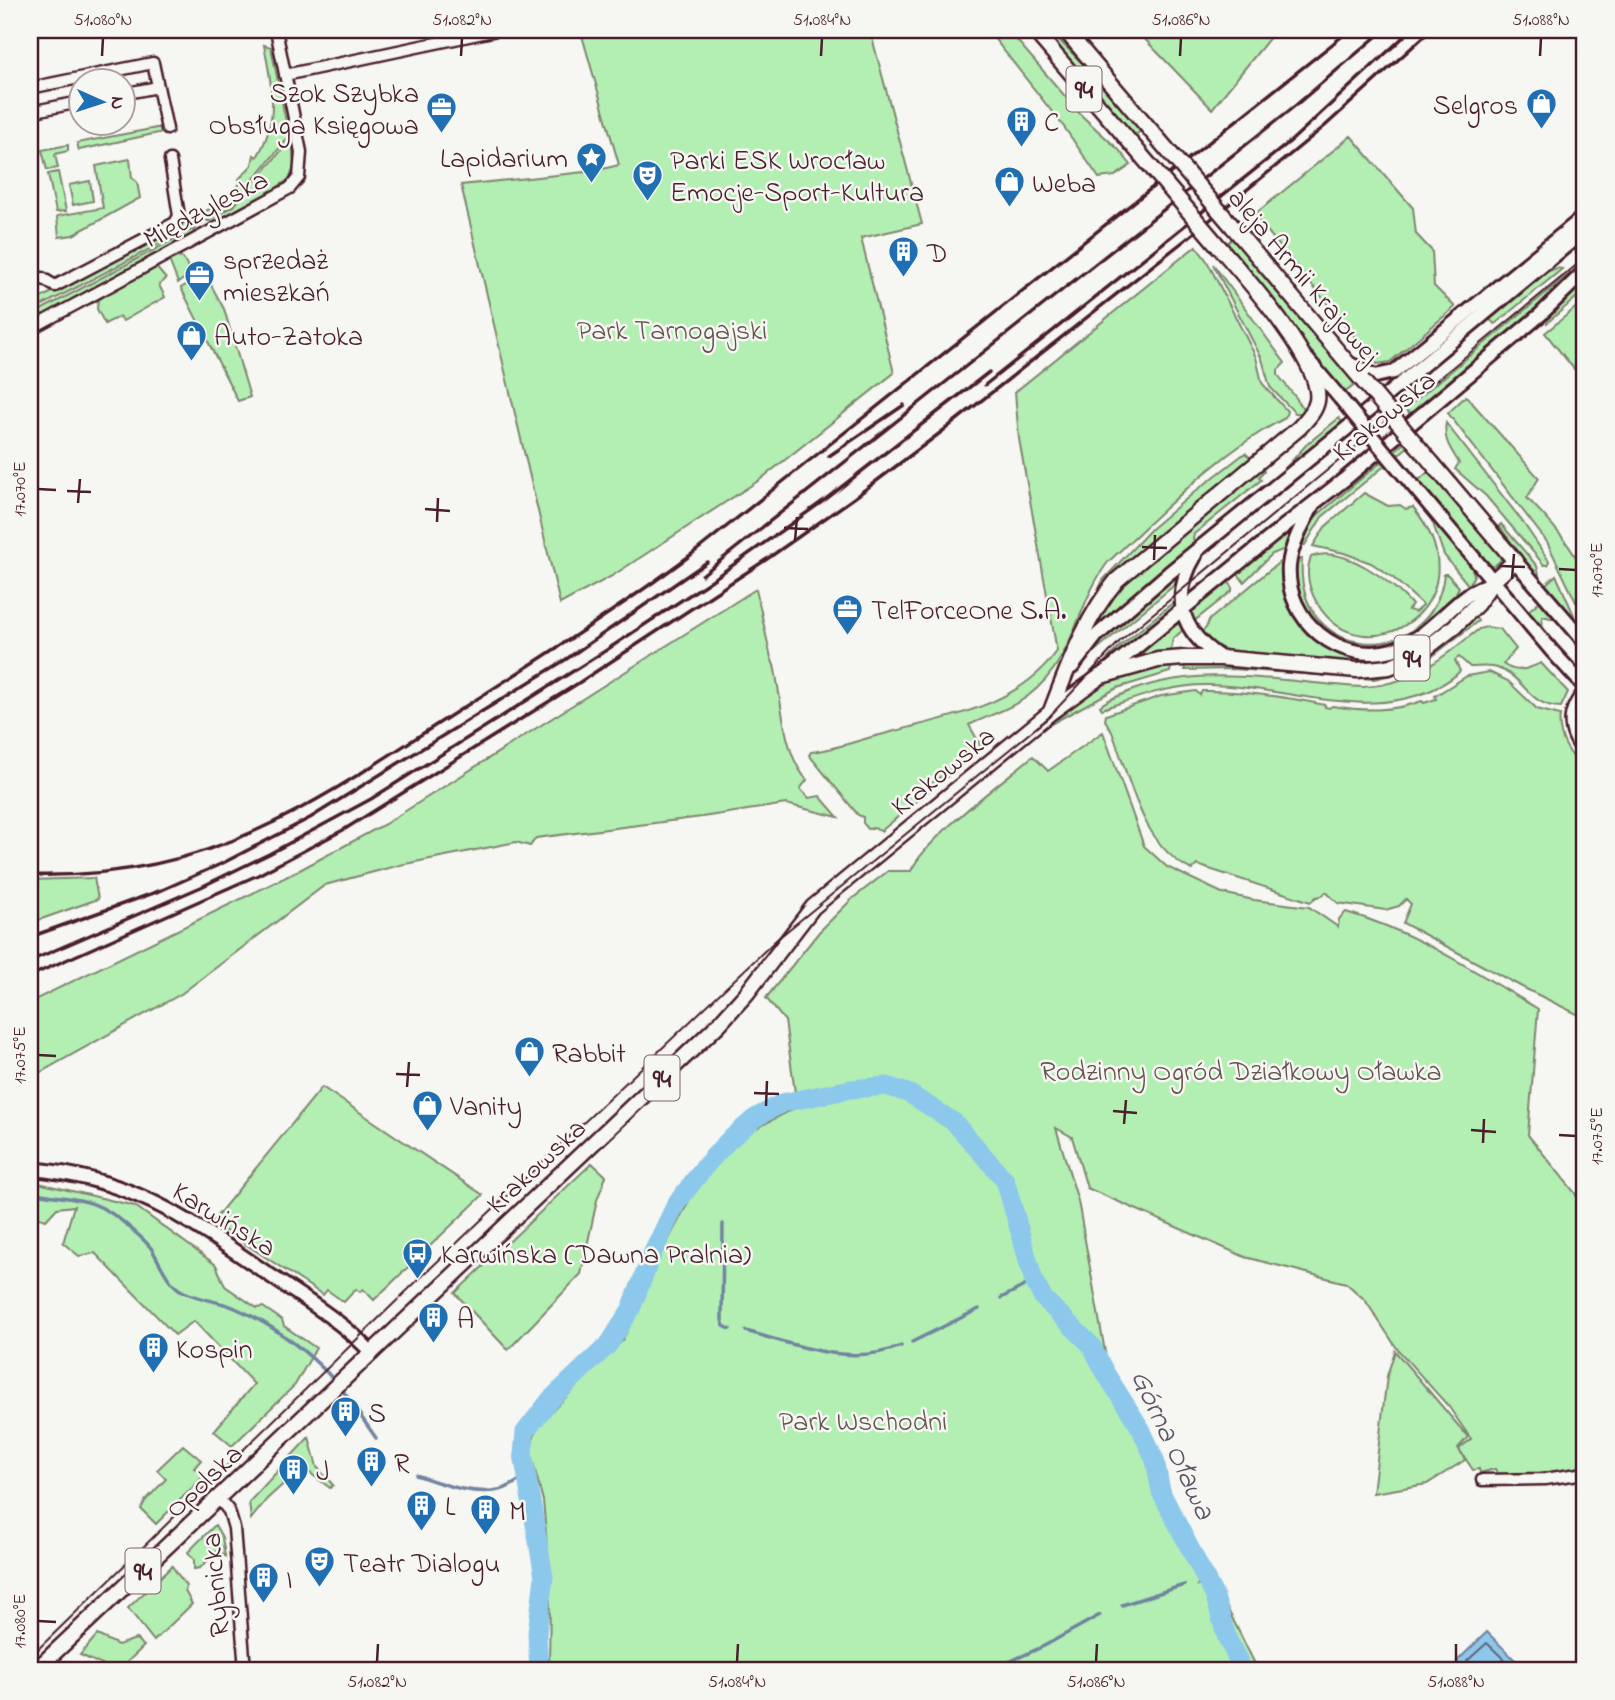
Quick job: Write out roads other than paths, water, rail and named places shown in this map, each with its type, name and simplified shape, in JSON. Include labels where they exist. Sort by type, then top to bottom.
[{"type":"main road","name":"aleja Armii Krajowej","points":[[1034,30],[1214,241],[1305,356],[1585,688]]},
{"type":"main road","name":"aleja Armii Krajowej","points":[[1065,30],[1348,362],[1366,377],[1432,463],[1516,561]]},
{"type":"main road","points":[[1366,377],[1394,372],[1585,216]]},
{"type":"main road","name":"Krakowska","points":[[1065,676],[1096,636],[1169,573],[1585,233]]},
{"type":"main road","name":"Krakowska","points":[[372,1353],[718,1025],[747,993],[813,907],[1051,712],[1101,676],[1345,480],[1540,315],[1585,271]]},
{"type":"main road","name":"94","points":[[1051,712],[1098,606],[1117,580],[1299,428],[1316,404],[1317,390],[1305,356]]},
{"type":"main road","points":[[1314,503],[1292,550],[1289,580],[1303,618],[1323,638],[1342,648],[1371,653],[1400,647],[1416,638],[1470,594],[1493,582]]},
{"type":"main road","points":[[1196,552],[1182,585],[1182,609],[1186,622],[1198,639],[1221,658]]},
{"type":"main road","points":[[1516,561],[1585,642]]},
{"type":"main road","name":"94","points":[[1101,676],[1164,659],[1221,658],[1357,670],[1389,667],[1419,654],[1454,626],[1477,604],[1493,582],[1516,561]]},
{"type":"main road","name":"Karwińska","points":[[30,1169],[71,1174],[114,1185],[166,1208],[338,1322],[372,1353]]},
{"type":"main road","name":"Opolska","points":[[36,1670],[372,1353]]},
{"type":"street","name":"Międzyleska","points":[[30,301],[34,328],[290,188],[299,177],[301,152],[276,30]]},
{"type":"street","points":[[285,75],[497,30]]},
{"type":"street","points":[[30,88],[153,63],[167,129]]},
{"type":"street","points":[[136,91],[158,87]]},
{"type":"street","points":[[30,112],[66,105]]},
{"type":"street","name":"Międzyleska","points":[[30,280],[42,278],[55,286],[174,223],[179,216],[170,160]]},
{"type":"street","points":[[1585,233],[1581,246],[1585,260]]},
{"type":"street","points":[[1585,688],[1573,705],[1570,722],[1574,740],[1585,754]]},
{"type":"street","points":[[1482,1480],[1545,1479],[1585,1473]]},
{"type":"street","name":"Rybnicka","points":[[219,1499],[229,1511],[234,1528],[245,1670]]},
{"type":"water","points":[[1487,1632],[1525,1670],[1461,1670],[1457,1661]]},
{"type":"waterway","name":"Górna Oława","points":[[539,1670],[537,1633],[544,1577],[523,1454],[525,1432],[550,1400],[609,1344],[631,1309],[653,1252],[676,1204],[728,1141],[755,1118],[782,1103],[851,1089],[887,1086],[910,1094],[954,1122],[1005,1180],[1034,1281],[1043,1298],[1091,1345],[1141,1429],[1155,1460],[1161,1492],[1215,1597],[1227,1638],[1243,1670]]},
{"type":"waterway","points":[[30,1192],[82,1200],[103,1208],[149,1245],[168,1278],[182,1291],[233,1307],[261,1321],[302,1349],[336,1382]]},
{"type":"waterway","points":[[723,1224],[722,1320],[724,1326],[730,1329]]},
{"type":"waterway","points":[[1001,1298],[1034,1281]]},
{"type":"waterway","points":[[912,1342],[979,1309]]},
{"type":"waterway","points":[[746,1331],[823,1352],[843,1354],[882,1352],[901,1346]]},
{"type":"waterway","points":[[341,1388],[376,1438]]},
{"type":"waterway","points":[[416,1475],[459,1488],[482,1491],[503,1489],[527,1475]]},
{"type":"waterway","points":[[1198,1585],[1208,1583]]},
{"type":"waterway","points":[[1122,1605],[1184,1585]]},
{"type":"waterway","points":[[991,1670],[1044,1646],[1100,1615]]},
{"type":"tram line","points":[[30,1657],[418,1280],[776,940],[1048,718],[1121,640],[1585,258]]},
{"type":"railway","points":[[30,875],[88,873],[146,866],[203,851],[283,817],[385,758],[606,615],[692,554],[1350,30]]},
{"type":"railway","points":[[702,575],[1296,105],[1384,30]]},
{"type":"railway","points":[[985,385],[1292,140],[1411,30]]},
{"type":"railway","points":[[30,976],[258,875],[345,829],[577,684],[767,559],[944,430],[1189,237],[1325,126],[1431,30]]},
{"type":"railway","points":[[30,961],[201,887],[371,799],[709,582],[826,499],[989,372]]},
{"type":"railway","points":[[829,456],[904,405]]},
{"type":"railway","points":[[30,937],[162,890],[223,863],[310,818],[565,660],[707,562]]},
{"type":"place","name":"Selgros","points":[[1541,131]]},
{"type":"place","name":"Szok Szybka Obsługa Księgowa","points":[[442,135]]},
{"type":"place","name":"C","points":[[1021,148]]},
{"type":"place","name":"Lapidarium","points":[[591,184]]},
{"type":"place","name":"Parki ESK Wrocław Emocje-Sport-Kultura","points":[[647,202]]},
{"type":"place","name":"Weba","points":[[1009,209]]},
{"type":"place","name":"D","points":[[904,279]]},
{"type":"place","name":"sprzedaż mieszkań","points":[[200,302]]},
{"type":"place","name":"Auto-Zatoka","points":[[191,362]]},
{"type":"place","name":"TelForceOne S.A.","points":[[848,636]]},
{"type":"place","name":"Rabbit","points":[[529,1079]]},
{"type":"place","name":"Vanity","points":[[427,1132]]},
{"type":"place","name":"Karwińska (Dawna Pralnia)","points":[[418,1280]]},
{"type":"place","name":"A","points":[[434,1345]]},
{"type":"place","name":"Kospin","points":[[153,1375]]},
{"type":"place","name":"S","points":[[345,1439]]},
{"type":"place","name":"R","points":[[371,1489]]},
{"type":"place","name":"J","points":[[293,1497]]},
{"type":"place","name":"L","points":[[422,1532]]},
{"type":"place","name":"M","points":[[486,1537]]},
{"type":"place","name":"Teatr Dialogu","points":[[320,1589]]},
{"type":"place","name":"I","points":[[263,1605]]},
{"type":"park label","name":"Park Tarnogajski","points":[[672,329]]},
{"type":"park label","name":"Rodzinny Ogród Działkowy Oławka","points":[[1241,1070]]},
{"type":"park label","name":"Park Wschodni","points":[[863,1420]]}]
